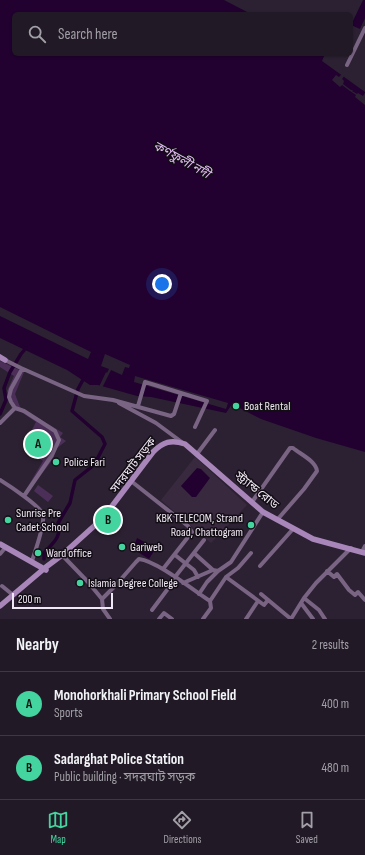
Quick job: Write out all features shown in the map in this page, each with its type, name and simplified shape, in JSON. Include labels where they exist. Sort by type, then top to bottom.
[{"type":"main road","name":"সদরঘাট সড়ক","points":[[0,608],[13,595],[63,556],[102,518],[159,446],[166,442],[176,441],[185,444]]},
{"type":"main road","name":"স্ট্র্যান্ড রোড","points":[[185,444],[263,512],[313,539],[330,544],[364,550]]},
{"type":"main road","points":[[0,544],[32,561],[45,570]]},
{"type":"main road","name":"সদরঘাট সড়ক","points":[[0,608],[45,570]]},
{"type":"street","points":[[353,53],[365,28]]},
{"type":"street","points":[[347,65],[351,56]]},
{"type":"street","points":[[2,358],[21,369],[84,396],[139,404],[171,416],[174,414],[181,393]]},
{"type":"street","points":[[21,369],[11,389],[9,397],[15,408],[24,411],[55,430],[59,440],[52,456],[24,496]]},
{"type":"street","points":[[139,404],[145,382],[207,401],[195,427]]},
{"type":"street","points":[[113,400],[156,423],[185,444]]},
{"type":"street","points":[[0,422],[15,408]]},
{"type":"street","points":[[197,454],[215,430]]},
{"type":"street","points":[[252,502],[288,450],[293,448],[316,466],[317,471],[304,489],[277,520]]},
{"type":"street","points":[[0,480],[24,496],[42,512],[44,517],[32,561]]},
{"type":"street","points":[[132,482],[192,532],[163,569]]},
{"type":"street","points":[[183,583],[216,570],[231,562],[263,512]]},
{"type":"street","points":[[260,566],[293,529]]},
{"type":"street","points":[[152,610],[204,540]]},
{"type":"street","points":[[0,554],[6,547]]},
{"type":"street","points":[[261,594],[291,619],[304,598],[327,571],[351,548]]},
{"type":"street","points":[[194,553],[216,570]]},
{"type":"street","points":[[203,619],[211,608],[210,601],[226,576],[238,568],[251,553]]},
{"type":"street","points":[[174,555],[194,570],[198,577]]},
{"type":"street","points":[[63,556],[102,599],[103,609],[110,619]]},
{"type":"street","points":[[102,599],[139,559],[144,559],[163,569],[210,601]]},
{"type":"street","points":[[199,594],[216,570]]},
{"type":"street","points":[[327,571],[334,577],[337,574],[349,590],[355,595],[358,592],[365,600]]},
{"type":"street","points":[[226,576],[264,605],[268,600]]},
{"type":"street","points":[[2,586],[13,595]]},
{"type":"street","points":[[304,598],[319,610],[325,619]]},
{"type":"street","points":[[246,619],[258,601]]},
{"type":"street","points":[[301,603],[313,619]]},
{"type":"street","points":[[159,619],[164,614],[172,619]]},
{"type":"shaded area","points":[[0,361],[24,372],[15,394],[20,407],[63,433],[60,437],[66,441],[57,448],[53,459],[26,495],[24,493],[43,461],[24,445],[36,422],[20,411],[12,409],[7,391],[14,376],[0,367]]},
{"type":"shaded area","points":[[195,457],[247,505],[211,543],[161,500]]},
{"type":"shaded area","points":[[38,485],[53,496],[48,502],[34,491]]},
{"type":"water","name":"কর্ণফুলী নদী","points":[[0,0],[224,0],[247,12],[12,12],[12,56],[324,56],[322,61],[365,92],[365,452],[316,438],[261,419],[232,404],[226,413],[151,397],[137,396],[98,385],[90,385],[67,370],[0,338]]},
{"type":"water","points":[[363,0],[365,0],[365,18],[360,29],[353,26],[353,21]]},
{"type":"water","points":[[197,468],[201,469],[210,478],[196,497],[192,497],[181,486]]},
{"type":"water","points":[[137,538],[156,548],[149,559],[133,549]]},
{"type":"pier","points":[[343,73],[345,75],[342,79],[344,81],[343,84],[357,94],[358,93],[363,96],[365,93],[365,105],[355,97],[356,95],[342,85],[340,87],[332,80],[336,75],[339,77]]},
{"type":"pier","points":[[0,307],[91,352],[88,359],[0,316]]},
{"type":"pier","points":[[105,354],[130,365],[129,368],[125,367],[122,375],[111,370],[102,388],[99,387],[109,369],[101,366]]},
{"type":"pier","points":[[135,376],[228,403],[226,409],[134,382]]},
{"type":"waterway","points":[[0,414],[6,400],[4,388],[10,372],[26,348]]},
{"type":"waterway","points":[[44,559],[44,553],[58,536],[58,523],[70,503],[75,480],[94,465],[105,444],[102,437],[72,411],[78,389],[85,376]]},
{"type":"place","name":"Boat Rental","points":[[236,406]]},
{"type":"place","name":"Monohorkhali Primary School Field","points":[[38,444]]},
{"type":"place","name":"Police Fari","points":[[56,462]]},
{"type":"place","name":"Sunrise Pre Cadet School","points":[[8,520]]},
{"type":"place","name":"Sadarghat Police Station","points":[[108,520]]},
{"type":"place","name":"KBK TELECOM, Strand Road, Chattogram","points":[[251,525]]},
{"type":"place","name":"Gariweb","points":[[122,547]]},
{"type":"place","name":"Ward office","points":[[38,553]]},
{"type":"place","name":"Islamia Degree College","points":[[80,583]]}]
